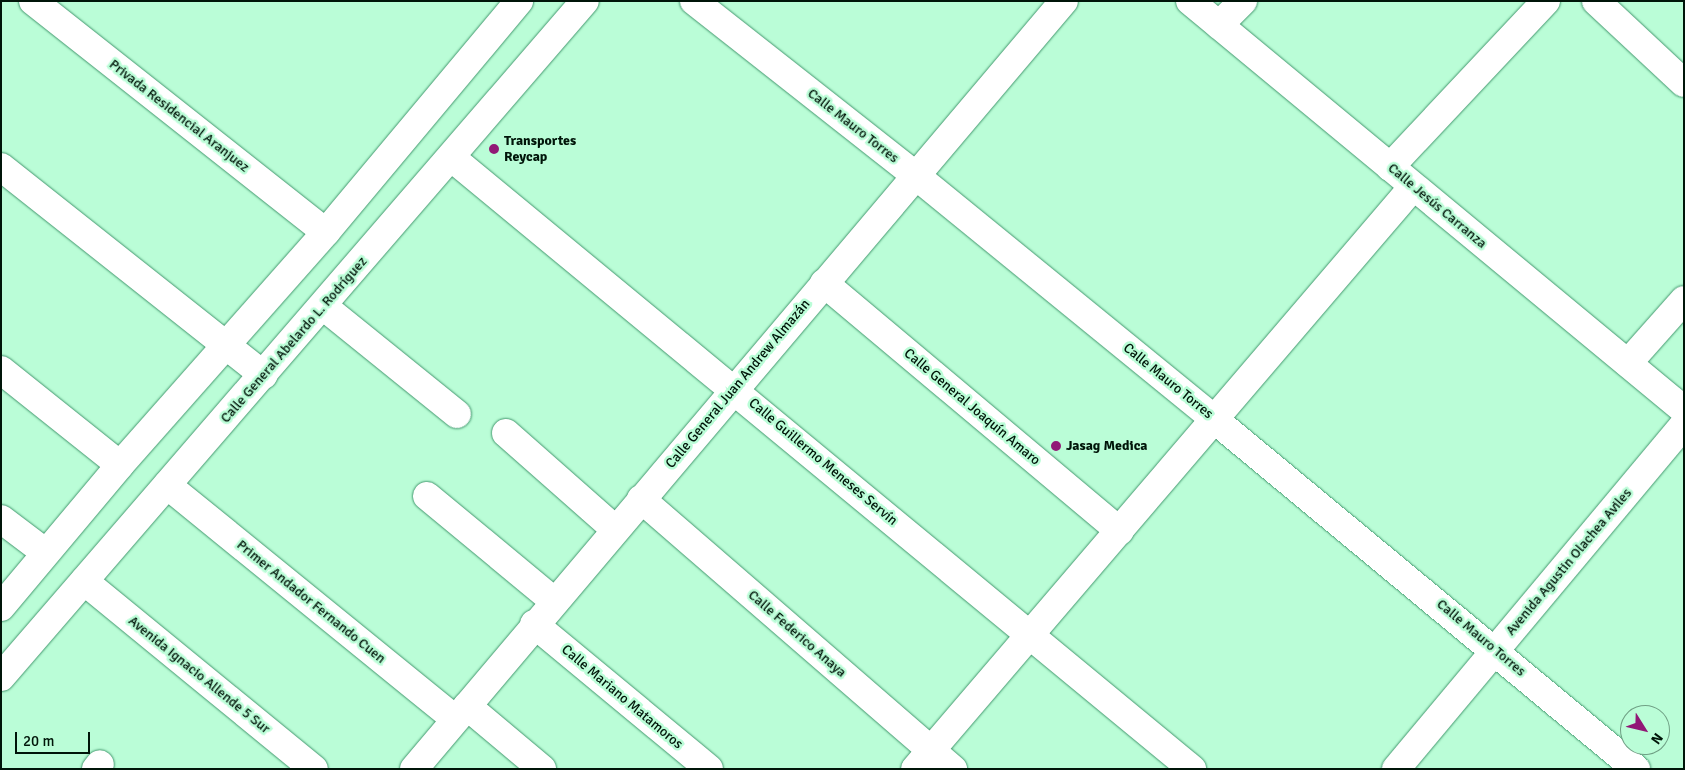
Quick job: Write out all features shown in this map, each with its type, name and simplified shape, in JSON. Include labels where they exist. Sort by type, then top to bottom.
[{"type":"street","name":"Privada Residencial Aranjuez","points":[[33,1],[326,232]]},
{"type":"street","points":[[1,607],[120,465],[326,232],[519,1]]},
{"type":"street","name":"Calle General Abelardo L. Rodríguez","points":[[1,677],[452,158],[585,1]]},
{"type":"street","name":"Calle Mauro Torres","points":[[694,1],[915,176],[1215,420],[1496,650],[1636,769]]},
{"type":"street","name":"Calle General Juan Andrew Almazán","points":[[414,769],[554,600],[1064,1]]},
{"type":"street","name":"Calle Jesús Carranza","points":[[1190,1],[1684,410]]},
{"type":"street","points":[[1219,25],[1243,1]]},
{"type":"street","points":[[1390,167],[1546,1]]},
{"type":"street","points":[[1596,1],[1684,82]]},
{"type":"street","name":"Calle Guillermo Meneses Servín","points":[[452,158],[734,388],[1192,769]]},
{"type":"street","points":[[1,168],[263,375]]},
{"type":"street","points":[[923,760],[1413,187]]},
{"type":"street","name":"Calle General Joaquín Amaro","points":[[824,283],[1120,531]]},
{"type":"street","points":[[1628,363],[1684,300]]},
{"type":"street","points":[[323,306],[458,414]]},
{"type":"street","points":[[1,370],[120,465]]},
{"type":"street","name":"Avenida Agustin Olachea Aviles","points":[[1396,769],[1684,424]]},
{"type":"street","points":[[506,433],[615,529]]},
{"type":"street","name":"Primer Andador Fernando Cuen","points":[[167,484],[461,712],[542,769]]},
{"type":"street","points":[[426,496],[554,600]]},
{"type":"street","name":"Calle Federico Anaya","points":[[641,499],[923,760],[953,769]]},
{"type":"street","points":[[1,519],[46,553]]},
{"type":"street","name":"Avenida Ignacio Allende 5 Sur","points":[[84,581],[314,769]]},
{"type":"street","name":"Calle Mariano Matamoros","points":[[534,624],[709,769]]},
{"type":"place","name":"Transportes Reycap","points":[[494,149]]},
{"type":"place","name":"Jasag Medica","points":[[1056,446]]}]
